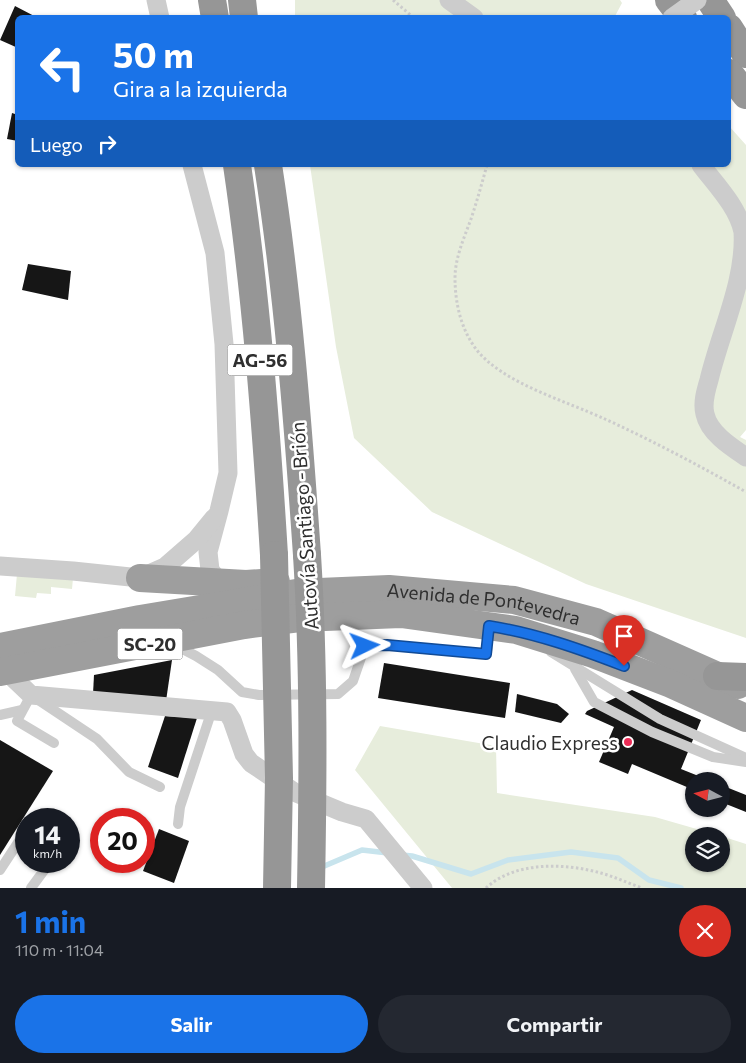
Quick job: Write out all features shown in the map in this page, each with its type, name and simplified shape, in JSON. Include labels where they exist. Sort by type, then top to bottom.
[{"type":"highway","points":[[212,0],[214,15]]},
{"type":"highway","points":[[242,0],[244,15]]},
{"type":"highway","points":[[669,0],[681,15]]},
{"type":"highway","points":[[710,0],[720,15]]},
{"type":"highway","points":[[731,31],[746,54]]},
{"type":"highway","points":[[731,76],[746,95]]},
{"type":"highway","name":"Autovía Santiago - Brión","points":[[237,167],[248,237],[264,409],[274,555],[279,778],[277,888]]},
{"type":"highway","name":"Autovía Santiago - Brión","points":[[268,167],[277,223],[294,372],[307,555],[313,711],[311,888]]},
{"type":"highway","points":[[140,578],[246,584],[326,580],[350,590]]},
{"type":"highway","name":"Avenida de Pontevedra","points":[[298,605],[350,590],[389,589],[514,600],[596,622],[746,689]]},
{"type":"highway","name":"Avenida de Pontevedra","points":[[298,605],[400,614],[516,630],[593,654],[670,684],[746,718]]},
{"type":"highway","name":"SC-20","points":[[2,663],[165,641],[244,625],[298,605]]},
{"type":"highway","name":"SC-20","points":[[2,663],[140,619],[298,605]]},
{"type":"highway","points":[[717,676],[746,677]]},
{"type":"street","points":[[156,0],[159,15]]},
{"type":"street","points":[[449,0],[470,15]]},
{"type":"street","points":[[676,15],[697,0]]},
{"type":"street","points":[[193,167],[215,253],[224,344],[228,473],[220,511],[208,552],[210,570],[219,582]]},
{"type":"street","points":[[703,167],[738,214],[745,248],[743,273],[713,363],[705,395],[705,414],[713,430],[728,445],[746,457]]},
{"type":"street","points":[[0,566],[140,578],[165,567],[196,540],[220,511]]},
{"type":"street","points":[[2,663],[27,702],[226,712],[232,720],[244,754],[251,763],[294,792],[342,812],[366,819],[423,888]]},
{"type":"lane","points":[[165,641],[196,656],[218,670],[242,692],[259,695],[338,694],[354,681],[365,646],[387,645],[486,654],[489,626]]},
{"type":"lane","points":[[516,630],[660,719],[746,758]]},
{"type":"lane","points":[[574,666],[594,702],[652,732],[713,757],[746,762]]},
{"type":"lane","points":[[0,715],[27,702]]},
{"type":"lane","points":[[27,702],[16,721],[54,742]]},
{"type":"lane","points":[[27,702],[97,739],[129,772],[160,787]]},
{"type":"lane","points":[[178,824],[180,807],[212,710]]},
{"type":"lane","points":[[0,870],[15,847]]},
{"type":"lane","points":[[31,888],[42,873]]},
{"type":"path","points":[[393,0],[410,15]]},
{"type":"path","points":[[486,167],[459,254],[455,276],[457,303],[464,327],[477,350],[513,379],[651,440],[746,492]]},
{"type":"path","points":[[486,888],[511,873],[533,867],[566,867],[601,873],[642,888]]},
{"type":"green space","points":[[295,0],[620,0],[622,3],[616,15],[295,15]]},
{"type":"green space","points":[[731,128],[746,145],[746,430],[740,437],[746,440],[746,638],[586,584],[432,512],[354,438],[336,347],[310,167],[731,167]]},
{"type":"green space","points":[[17,574],[73,578],[72,589],[51,587],[51,594],[37,593],[36,598],[15,596]]},
{"type":"green space","points":[[380,726],[496,746],[497,793],[655,817],[690,827],[685,827],[685,872],[730,872],[730,839],[746,844],[746,888],[452,888],[355,770]]},
{"type":"building","points":[[15,6],[32,15],[15,15],[15,47],[0,40]]},
{"type":"building","points":[[12,113],[15,114],[15,140],[7,139]]},
{"type":"building","points":[[28,264],[71,271],[68,300],[22,290]]},
{"type":"building","points":[[172,660],[166,701],[93,694],[94,675]]},
{"type":"building","points":[[384,663],[510,683],[505,718],[378,698]]},
{"type":"building","points":[[632,690],[701,720],[681,769],[688,772],[685,772],[685,786],[632,764],[628,774],[599,762],[614,727],[585,714],[587,711]]},
{"type":"building","points":[[517,694],[557,704],[569,714],[561,723],[515,712]]},
{"type":"building","points":[[165,716],[197,718],[178,778],[148,767]]},
{"type":"building","points":[[0,740],[53,771],[30,808],[15,808],[15,831],[0,855]]},
{"type":"building","points":[[730,789],[746,795],[746,812],[730,806]]},
{"type":"building","points":[[159,829],[189,841],[174,883],[148,873],[155,873],[155,840]]},
{"type":"waterway","points":[[320,870],[322,867],[362,850],[388,853]]},
{"type":"waterway","points":[[402,855],[412,856],[471,874],[508,860],[571,852],[618,858],[649,880],[681,888]]},
{"type":"place","name":"Claudio Express","points":[[628,742]]},
{"type":"route","points":[[365,646],[387,645],[486,654],[489,626],[516,630],[593,654],[624,666]]}]
